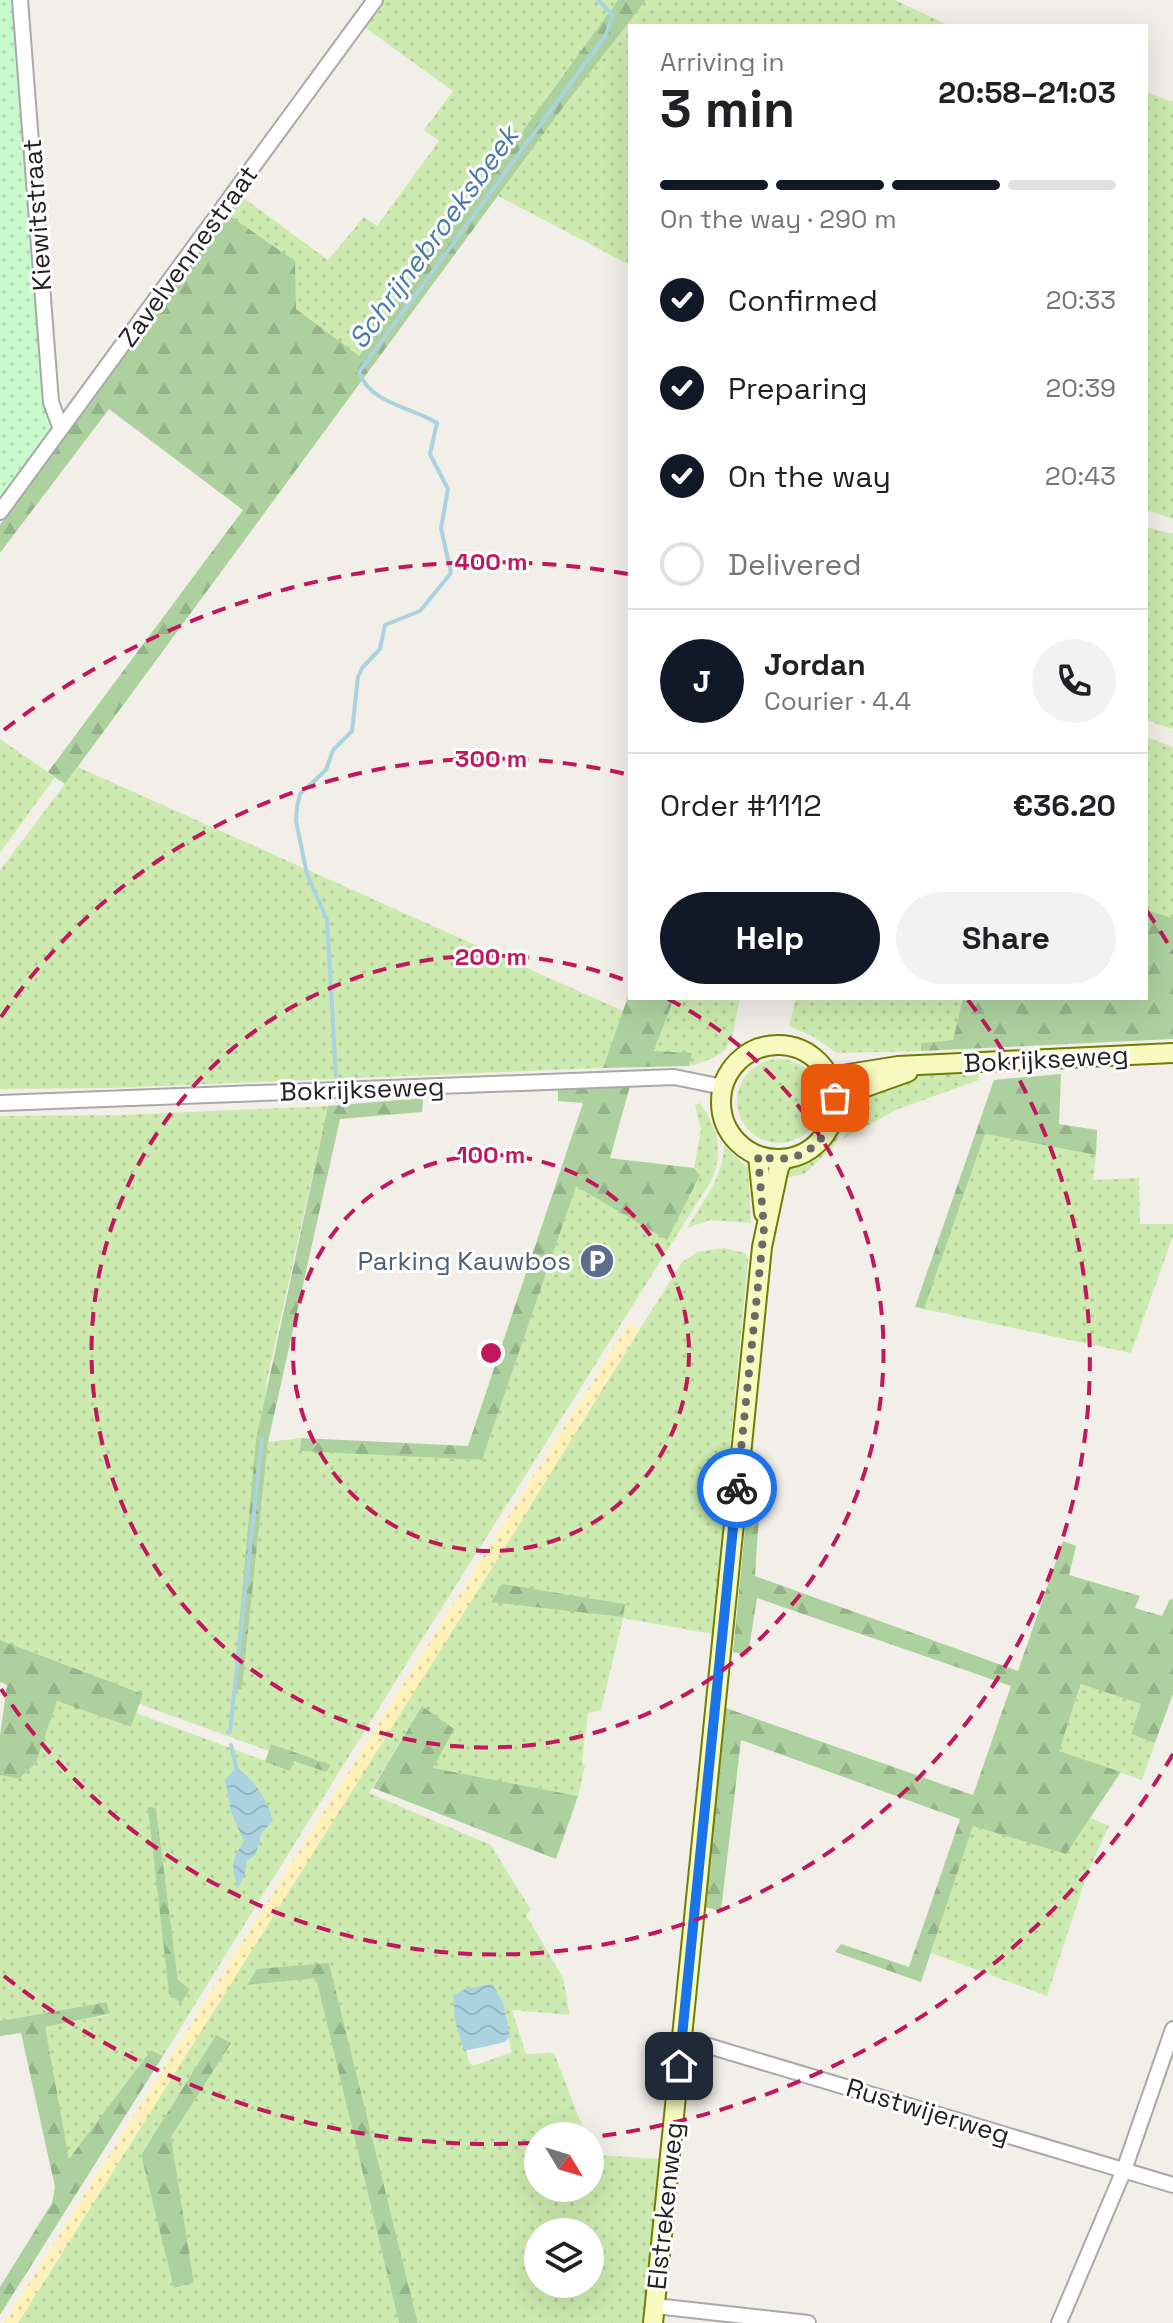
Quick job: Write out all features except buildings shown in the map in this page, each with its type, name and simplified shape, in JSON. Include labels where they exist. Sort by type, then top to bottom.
[{"type":"street","name":"Kiewitstraat","points":[[20,0],[51,402],[61,429]]},
{"type":"street","name":"Zavelvennestraat","points":[[0,512],[375,0]]},
{"type":"street","points":[[765,1046],[796,1047],[821,1064],[830,1077],[835,1098],[834,1116],[827,1132],[801,1155],[784,1159],[758,1156],[746,1149],[727,1128],[721,1101],[723,1087],[738,1061],[751,1052],[765,1046]]},
{"type":"street","name":"Bokrijkseweg","points":[[830,1077],[898,1066],[1173,1053]]},
{"type":"street","name":"Bokrijkseweg","points":[[835,1098],[919,1066]]},
{"type":"street","name":"Bokrijkseweg","points":[[0,1103],[674,1077],[723,1087]]},
{"type":"street","name":"Elstrekenweg","points":[[758,1156],[764,1228]]},
{"type":"street","name":"Elstrekenweg","points":[[654,2315],[764,1228],[779,1167],[784,1159]]},
{"type":"street","points":[[1059,2323],[1124,2170],[1173,2029]]},
{"type":"street","name":"Rustwijerweg","points":[[682,2038],[1173,2185]]},
{"type":"street","points":[[654,2315],[808,2323]]},
{"type":"green space","points":[[0,0],[12,0],[50,432],[0,499]]},
{"type":"green space","points":[[385,0],[618,0],[359,357],[296,309],[227,214],[241,196],[328,260],[364,217],[377,226],[439,141],[424,130],[453,91],[364,27]]},
{"type":"green space","points":[[618,0],[646,0],[558,114],[65,784],[48,772],[243,510],[109,409],[0,553],[0,525],[227,214],[295,261],[296,309],[359,356]]},
{"type":"green space","points":[[646,0],[895,0],[946,24],[628,24],[628,264],[498,196]]},
{"type":"green space","points":[[1148,93],[1173,102],[1173,519],[1148,511]]},
{"type":"green space","points":[[1148,528],[1173,534],[1173,729],[1148,721]]},
{"type":"green space","points":[[1148,738],[1173,747],[1173,918],[1148,911]]},
{"type":"green space","points":[[0,739],[55,777],[0,853]]},
{"type":"green space","points":[[78,767],[623,1011],[603,1068],[111,1088],[0,1089],[0,870]]},
{"type":"green space","points":[[1148,911],[1173,918],[1173,1039],[921,1051],[921,1043],[953,1040],[963,1000],[1148,1000]]},
{"type":"green space","points":[[628,997],[628,1000],[673,1000],[654,1051],[692,1053],[689,1066],[603,1068]]},
{"type":"green space","points":[[673,1000],[740,1000],[729,1044],[716,1056],[689,1066],[691,1054],[654,1051]]},
{"type":"green space","points":[[796,1000],[963,1000],[953,1040],[922,1043],[921,1051],[837,1053],[812,1036],[789,1026]]},
{"type":"green space","points":[[779,1059],[802,1066],[814,1078],[821,1101],[814,1124],[802,1136],[779,1143],[756,1136],[744,1124],[737,1101],[744,1078],[756,1066]]},
{"type":"green space","points":[[978,1069],[979,1080],[898,1109],[843,1139],[858,1106],[859,1095],[926,1073]]},
{"type":"green space","points":[[1061,1074],[1059,1124],[1097,1130],[1096,1155],[985,1134],[924,1309],[915,1307],[994,1080]]},
{"type":"green space","points":[[630,1086],[610,1158],[694,1168],[700,1175],[667,1240],[576,1186],[482,1460],[300,1451],[301,1438],[468,1446],[583,1103],[558,1101],[558,1090]]},
{"type":"green space","points":[[854,1097],[833,1147],[804,1174],[783,1178],[797,1161],[827,1141],[844,1107]]},
{"type":"green space","points":[[423,1098],[422,1112],[340,1119],[268,1442],[242,1689],[233,1691],[256,1440],[328,1106]]},
{"type":"green space","points":[[700,1103],[706,1112],[717,1140],[717,1160],[711,1181],[163,2056],[151,2050],[69,2160],[44,2027],[109,2015],[106,2002],[0,2021],[0,1775],[19,1779],[36,1763],[57,1700],[130,1727],[136,1713],[290,1770],[293,1760],[326,1772],[271,1744],[269,1751],[139,1704],[143,1694],[0,1640],[0,1116],[120,1115],[328,1106],[267,1380],[242,1689],[268,1442],[301,1438],[300,1450],[482,1460],[576,1185],[686,1200],[700,1175],[694,1168],[701,1130],[695,1105]],"holes":[[[156,1808],[178,1980],[169,1994]]]},
{"type":"green space","points":[[985,1134],[1096,1155],[1093,1180],[1139,1178],[1140,1224],[1173,1224],[1173,1236],[1131,1353],[924,1309]]},
{"type":"green space","points":[[724,1145],[748,1168],[751,1223],[710,1220],[687,1228],[717,1178]]},
{"type":"green space","points":[[724,1248],[745,1253],[748,1260],[712,1634],[623,1618],[601,1710],[588,1713],[582,1763],[585,1766],[578,1796],[432,1768],[422,1706],[369,1793],[491,1845],[531,1910],[526,1915],[563,1978],[570,2015],[512,2010],[526,2054],[554,2053],[581,2122],[524,2122],[524,2202],[604,2202],[604,2156],[660,2159],[642,2323],[418,2323],[329,1963],[248,1985],[316,1977],[399,2323],[18,2323],[682,1262],[697,1252]],"holes":[[[498,1994],[512,2052],[473,2066],[469,2062],[455,2001]],[[216,2035],[230,2044],[171,2137],[194,2283],[175,2288],[141,2155]]]},
{"type":"green space","points":[[751,1468],[762,1469],[755,1576],[1018,1671],[1063,1541],[1076,1546],[1069,1575],[1140,1596],[1135,1608],[1162,1616],[1170,1599],[1173,1600],[1173,1694],[1155,1743],[1131,1734],[1141,1704],[1081,1684],[1059,1751],[1121,1772],[1066,1854],[973,1826],[921,1982],[835,1952],[841,1944],[909,1967],[960,1819],[741,1740],[721,1911],[705,1907],[726,1708],[973,1795],[1011,1686],[757,1598],[748,1655],[733,1652]]},
{"type":"green space","points":[[502,1584],[625,1604],[623,1617],[491,1602]]},
{"type":"green space","points":[[0,1640],[143,1694],[131,1727],[57,1701],[36,1763],[19,1779],[0,1775],[0,1736],[7,1685],[0,1682]]},
{"type":"green space","points":[[1082,1684],[1141,1704],[1131,1734],[1155,1743],[1142,1780],[1058,1751]]},
{"type":"green space","points":[[422,1706],[454,1729],[433,1768],[578,1796],[556,1859],[373,1788]]},
{"type":"green space","points":[[271,1744],[331,1765],[326,1772],[294,1761],[290,1771],[265,1762]]},
{"type":"green space","points":[[148,1807],[156,1808],[178,1980],[190,1989],[181,2003],[169,1994]]},
{"type":"green space","points":[[1090,1818],[1109,1826],[1087,1874],[1047,1996],[931,1953],[973,1825],[1066,1854]]},
{"type":"green space","points":[[329,1963],[418,2323],[399,2323],[316,1978],[247,1985],[257,1969]]},
{"type":"green space","points":[[107,2002],[109,2014],[45,2027],[69,2159],[151,2050],[163,2056],[0,2315],[0,2287],[52,2203],[55,2187],[21,2033],[0,2036],[0,2021]]},
{"type":"green space","points":[[216,2035],[231,2043],[171,2137],[194,2283],[174,2288],[141,2155]]},
{"type":"sand","points":[[629,1323],[639,1330],[507,1544],[18,2323],[4,2323]]},
{"type":"water","points":[[236,1768],[259,1791],[273,1821],[262,1832],[256,1854],[247,1861],[238,1888],[234,1864],[244,1842],[231,1812],[225,1779]]},
{"type":"water","points":[[492,1984],[503,2002],[510,2036],[505,2042],[464,2051],[455,2021],[453,1995],[465,1989]]},
{"type":"waterway","name":"Schrijnebroeksbeek","points":[[336,1076],[327,920],[307,874],[296,821],[297,807],[300,794],[326,770],[333,750],[352,731],[358,677],[362,668],[380,649],[385,625],[420,611],[451,573],[441,528],[448,489],[430,454],[437,423],[382,398],[364,383],[359,372],[606,35],[613,15],[598,0]]},
{"type":"waterway","points":[[230,1732],[262,1438]]},
{"type":"waterway","points":[[231,1745],[237,1771]]},
{"type":"way so far","points":[[737,1488],[764,1228],[758,1156],[784,1159],[801,1155],[815,1145],[827,1132],[834,1116],[835,1098]]},
{"type":"place","name":"Parking Kauwbos","points":[[597,1261]]},
{"type":"route","points":[[679,2066],[737,1488]]}]
